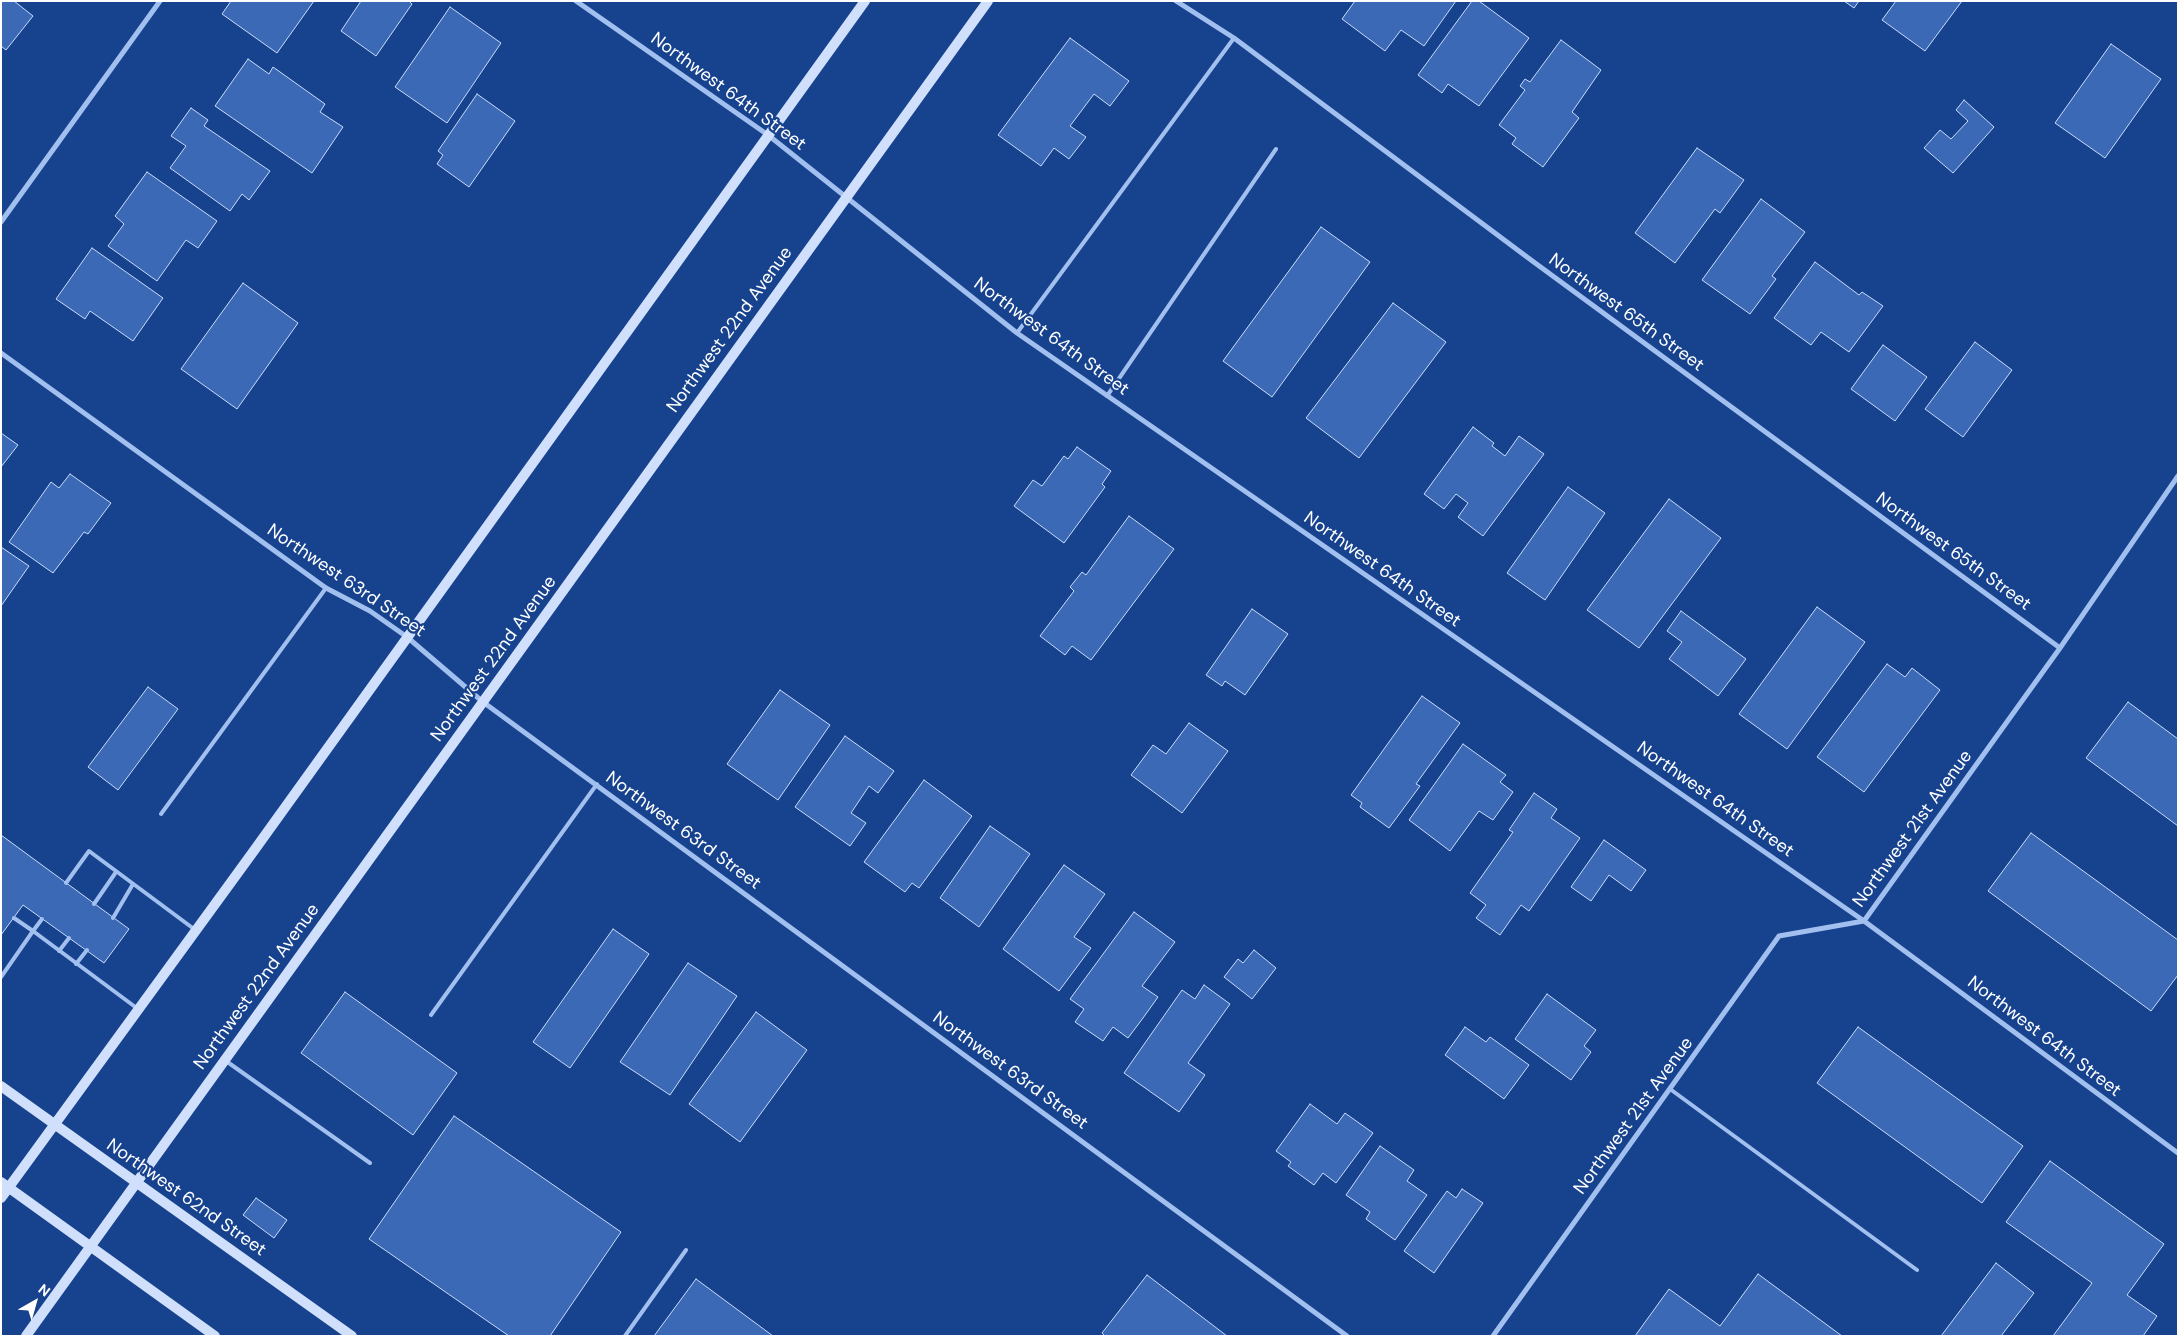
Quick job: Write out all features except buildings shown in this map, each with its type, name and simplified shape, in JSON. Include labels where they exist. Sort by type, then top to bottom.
[{"type":"main road","points":[[1,1198],[5,1184],[53,1124],[196,931],[865,1]]},
{"type":"main road","name":"Northwest 22nd Avenue","points":[[26,1336],[988,1]]},
{"type":"main road","name":"Northwest 62nd Street","points":[[1,1086],[352,1336]]},
{"type":"main road","points":[[5,1184],[215,1336]]},
{"type":"street","points":[[1,222],[160,1]]},
{"type":"street","name":"Northwest 64th Street","points":[[576,1],[768,135],[1017,334],[1864,921],[2178,1153]]},
{"type":"street","name":"Northwest 65th Street","points":[[1176,1],[1234,38],[1531,260],[2060,648]]},
{"type":"street","name":"Northwest 63rd Street","points":[[1,353],[326,588],[370,611],[407,637],[483,702],[1347,1336]]},
{"type":"street","name":"Northwest 21st Avenue","points":[[1493,1336],[1779,936],[1864,921],[2060,648],[2178,476]]},
{"type":"lane","points":[[1017,334],[1234,38]]},
{"type":"lane","points":[[1107,396],[1276,149]]},
{"type":"lane","points":[[161,814],[326,588]]},
{"type":"lane","points":[[432,1015],[597,784]]},
{"type":"lane","points":[[66,883],[89,852],[196,931]]},
{"type":"lane","points":[[94,904],[116,872]]},
{"type":"lane","points":[[113,918],[133,884]]},
{"type":"lane","points":[[14,918],[138,1009]]},
{"type":"lane","points":[[2,975],[42,919]]},
{"type":"lane","points":[[59,951],[69,938]]},
{"type":"lane","points":[[76,964],[87,950]]},
{"type":"lane","points":[[224,1060],[370,1163]]},
{"type":"lane","points":[[1670,1089],[1917,1270]]},
{"type":"lane","points":[[625,1336],[686,1250]]}]
